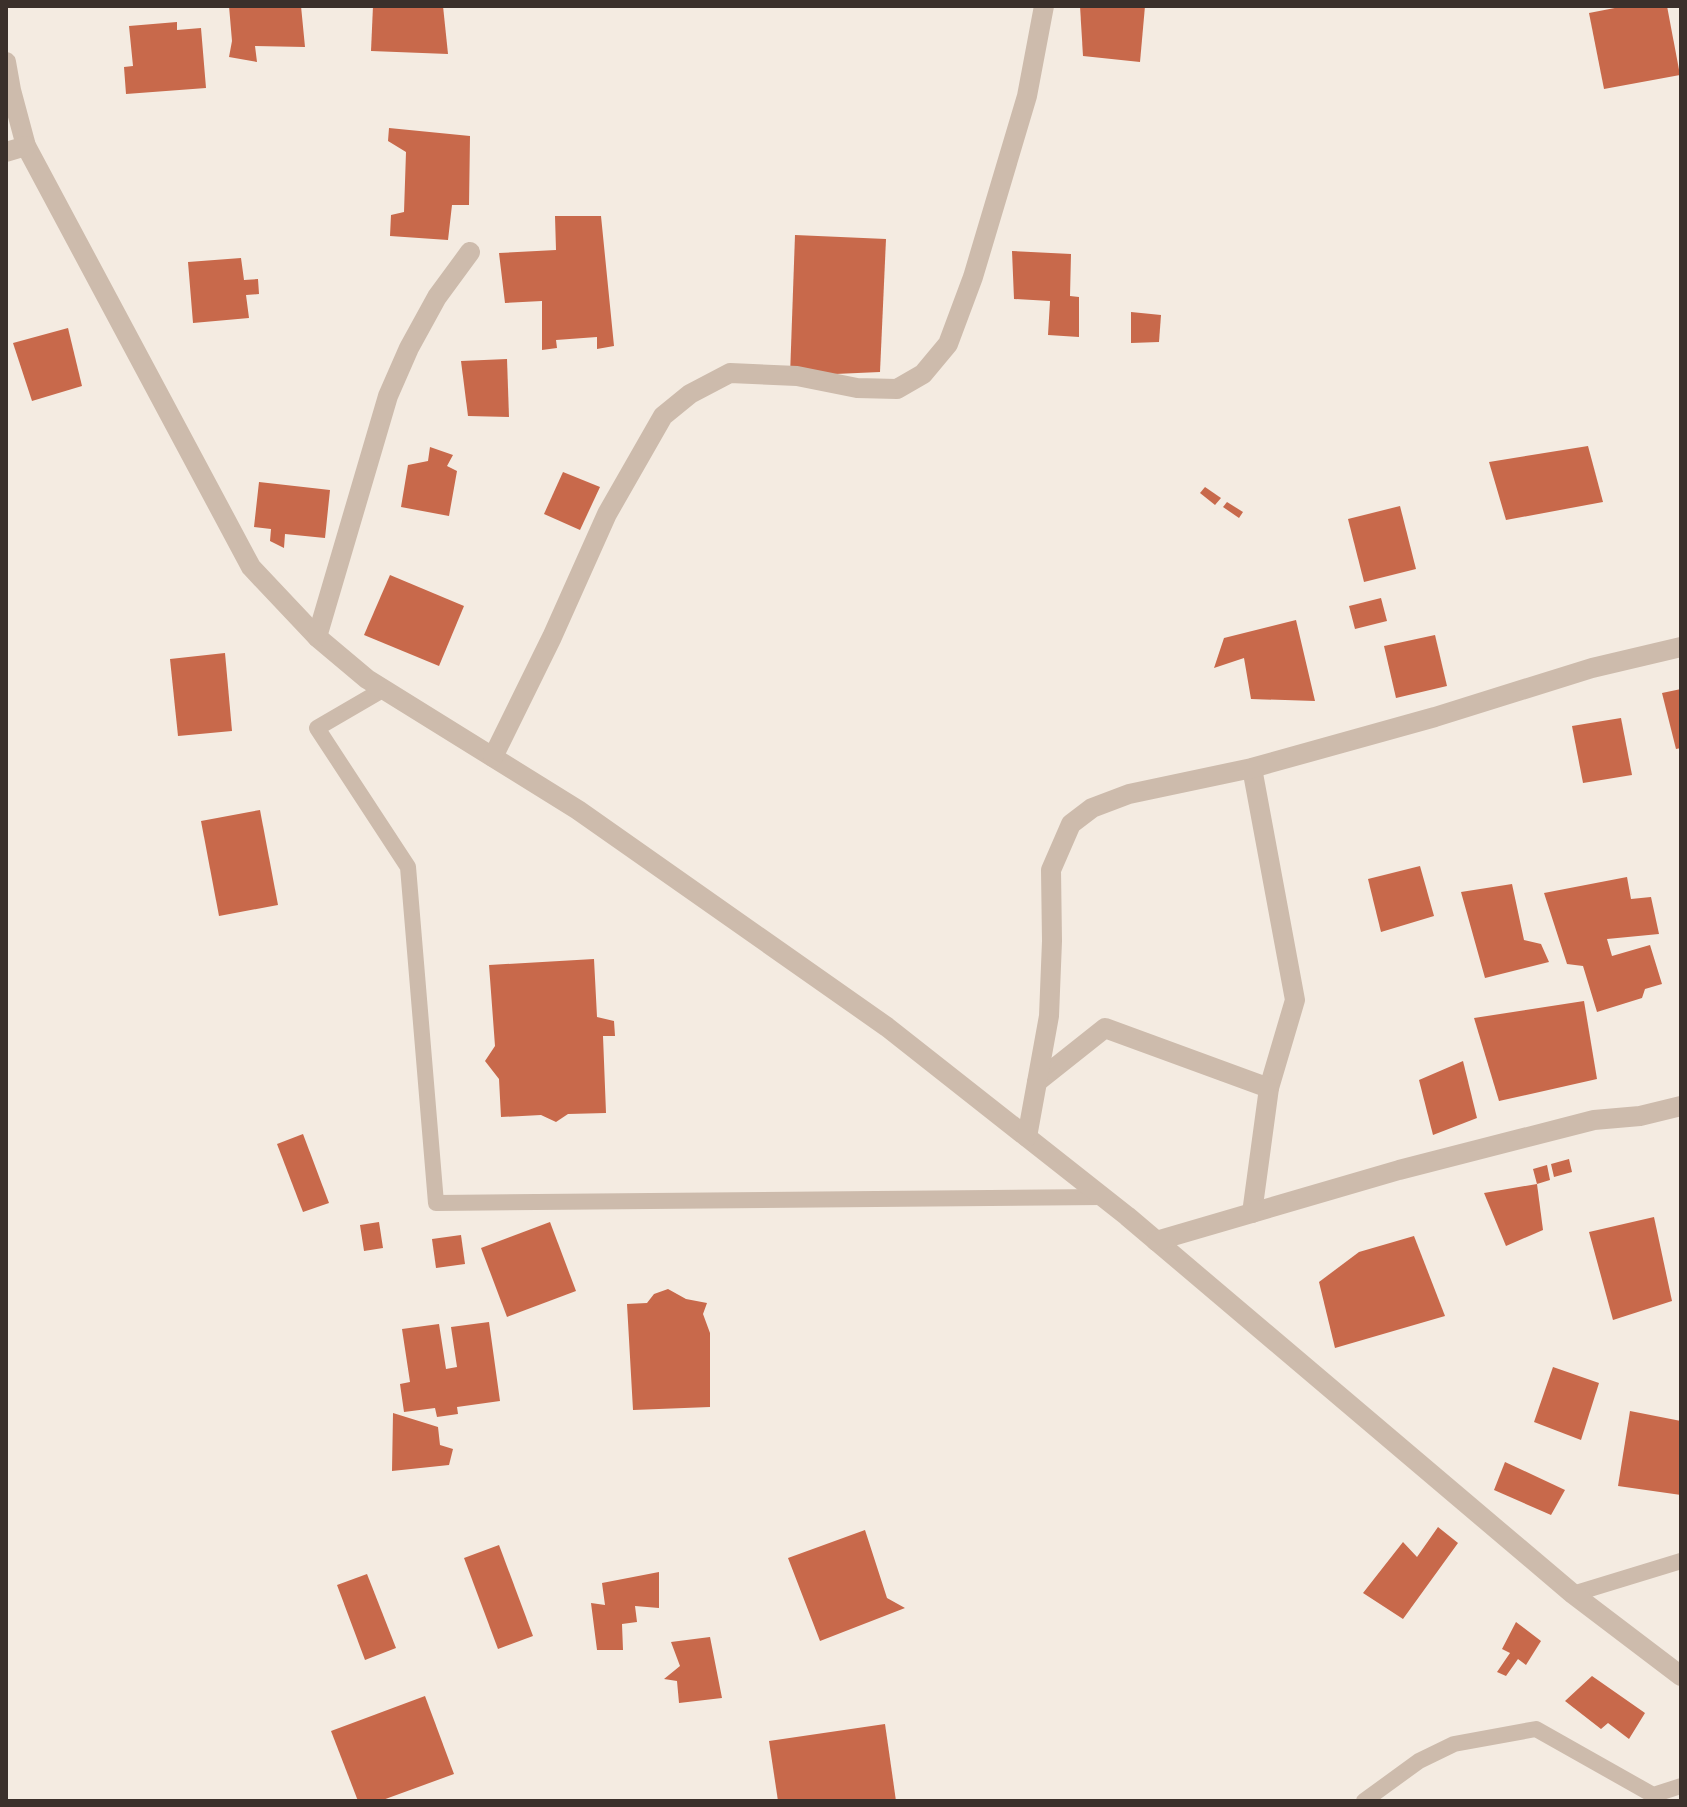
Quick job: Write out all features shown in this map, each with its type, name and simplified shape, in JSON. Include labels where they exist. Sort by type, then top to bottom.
[{"type":"street","points":[[493,757],[552,637],[607,514],[663,416],[690,394],[730,373],[797,376],[857,388],[897,389],[923,374],[948,344],[973,277],[1027,96],[1044,6]]},
{"type":"street","points":[[6,62],[16,149],[251,567],[317,637],[367,679],[578,810],[887,1027],[1156,1241],[1573,1594],[1681,1676]]},
{"type":"street","points":[[317,637],[388,396],[409,348],[437,297],[470,252]]},
{"type":"street","points":[[1027,1137],[1049,1016],[1051,870],[1071,824],[1092,808],[1129,794],[1252,768],[1435,717],[1592,668],[1681,647]]},
{"type":"street","points":[[1252,768],[1295,1000],[1269,1088],[1252,1213]]},
{"type":"street","points":[[1037,1082],[1105,1028],[1269,1088]]},
{"type":"street","points":[[1156,1241],[1399,1170],[1594,1120],[1640,1116],[1681,1106]]},
{"type":"lane","points":[[384,689],[317,728],[408,867],[436,1203],[1102,1197]]},
{"type":"lane","points":[[1573,1594],[1681,1561]]},
{"type":"lane","points":[[1364,1801],[1419,1761],[1454,1744],[1536,1729],[1653,1795],[1681,1786]]},
{"type":"building","points":[[229,6],[301,6],[305,47],[255,46],[257,62],[229,57],[232,41]]},
{"type":"building","points":[[373,6],[443,6],[448,54],[371,51]]},
{"type":"building","points":[[1080,6],[1145,6],[1140,62],[1083,56]]},
{"type":"building","points":[[1625,6],[1667,6],[1680,75],[1604,89],[1589,13]]},
{"type":"building","points":[[177,22],[177,30],[201,28],[206,88],[126,94],[124,67],[133,66],[129,26]]},
{"type":"building","points":[[389,128],[470,136],[469,205],[452,205],[448,240],[390,236],[391,215],[404,212],[406,152],[388,141]]},
{"type":"building","points":[[555,216],[601,216],[614,346],[597,349],[597,337],[556,340],[557,348],[542,350],[542,301],[505,303],[499,253],[556,250]]},
{"type":"building","points":[[795,235],[886,239],[880,372],[790,376]]},
{"type":"building","points":[[1012,251],[1071,254],[1070,296],[1079,297],[1079,337],[1048,335],[1050,301],[1014,299]]},
{"type":"building","points":[[241,258],[244,280],[258,279],[259,294],[246,295],[249,318],[193,323],[188,262]]},
{"type":"building","points":[[1131,312],[1161,315],[1159,342],[1131,343]]},
{"type":"building","points":[[68,328],[82,386],[32,401],[13,343]]},
{"type":"building","points":[[507,359],[509,417],[468,416],[461,361]]},
{"type":"building","points":[[1588,446],[1603,502],[1506,520],[1489,462]]},
{"type":"building","points":[[430,447],[453,455],[447,466],[457,471],[449,516],[401,507],[408,465],[428,461]]},
{"type":"building","points":[[563,472],[600,487],[580,530],[544,514]]},
{"type":"building","points":[[259,482],[330,490],[325,538],[285,534],[284,548],[270,541],[271,529],[254,527]]},
{"type":"building","points":[[1205,487],[1221,498],[1215,505],[1200,493]]},
{"type":"building","points":[[1227,502],[1243,512],[1239,518],[1223,507]]},
{"type":"building","points":[[1400,506],[1416,569],[1364,582],[1348,519]]},
{"type":"building","points":[[390,575],[464,606],[439,666],[364,635]]},
{"type":"building","points":[[1381,598],[1387,621],[1355,629],[1349,606]]},
{"type":"building","points":[[1296,620],[1315,701],[1251,699],[1244,658],[1214,668],[1224,638]]},
{"type":"building","points":[[1435,635],[1447,686],[1396,698],[1384,646]]},
{"type":"building","points":[[225,653],[232,731],[178,736],[170,659]]},
{"type":"building","points":[[1681,689],[1681,748],[1676,749],[1662,693]]},
{"type":"building","points":[[1621,718],[1632,775],[1583,783],[1572,726]]},
{"type":"building","points":[[260,810],[278,905],[219,916],[201,821]]},
{"type":"building","points":[[1420,866],[1434,916],[1381,932],[1368,879]]},
{"type":"building","points":[[1627,877],[1631,899],[1651,897],[1659,934],[1607,939],[1612,956],[1650,945],[1662,984],[1645,989],[1642,998],[1597,1012],[1583,966],[1567,964],[1544,893]]},
{"type":"building","points":[[1512,884],[1524,940],[1541,944],[1549,962],[1485,978],[1461,892]]},
{"type":"building","points":[[594,959],[597,1017],[614,1021],[615,1036],[603,1036],[606,1113],[568,1114],[556,1122],[541,1115],[501,1117],[499,1079],[485,1061],[495,1046],[489,965]]},
{"type":"building","points":[[1584,1001],[1597,1079],[1499,1101],[1474,1018]]},
{"type":"building","points":[[1463,1061],[1477,1118],[1433,1135],[1419,1080]]},
{"type":"building","points":[[303,1134],[329,1203],[303,1212],[277,1144]]},
{"type":"building","points":[[1569,1159],[1572,1172],[1554,1177],[1551,1164]]},
{"type":"building","points":[[1547,1165],[1550,1180],[1537,1184],[1533,1169]]},
{"type":"building","points":[[1537,1184],[1543,1230],[1506,1246],[1484,1193]]},
{"type":"building","points":[[1654,1217],[1672,1301],[1613,1320],[1589,1232]]},
{"type":"building","points":[[379,1222],[383,1248],[364,1251],[360,1225]]},
{"type":"building","points":[[550,1222],[576,1291],[507,1317],[481,1248]]},
{"type":"building","points":[[461,1235],[465,1264],[436,1268],[432,1239]]},
{"type":"building","points":[[1414,1236],[1445,1316],[1335,1348],[1319,1282],[1359,1252]]},
{"type":"building","points":[[668,1289],[686,1299],[707,1303],[703,1314],[710,1333],[710,1407],[633,1410],[627,1304],[647,1303],[654,1294]]},
{"type":"building","points":[[489,1322],[500,1401],[457,1407],[458,1414],[437,1417],[435,1408],[404,1412],[400,1384],[410,1382],[402,1329],[439,1324],[446,1369],[457,1367],[451,1327]]},
{"type":"building","points":[[1553,1367],[1599,1383],[1581,1440],[1534,1422]]},
{"type":"building","points":[[1630,1411],[1681,1421],[1681,1495],[1618,1486]]},
{"type":"building","points":[[393,1413],[438,1427],[440,1445],[453,1449],[449,1465],[392,1471]]},
{"type":"building","points":[[1505,1462],[1565,1490],[1551,1515],[1494,1490]]},
{"type":"building","points":[[1438,1527],[1458,1543],[1403,1619],[1363,1593],[1403,1542],[1417,1557]]},
{"type":"building","points":[[865,1530],[887,1598],[905,1608],[820,1641],[788,1558]]},
{"type":"building","points":[[499,1545],[533,1636],[498,1649],[464,1558]]},
{"type":"building","points":[[659,1572],[659,1608],[635,1606],[637,1622],[622,1624],[623,1650],[597,1650],[591,1603],[605,1605],[602,1583]]},
{"type":"building","points":[[367,1574],[396,1648],[365,1660],[337,1585]]},
{"type":"building","points":[[1516,1622],[1541,1641],[1526,1665],[1518,1659],[1506,1676],[1497,1672],[1510,1653],[1502,1649]]},
{"type":"building","points":[[710,1637],[722,1698],[679,1703],[677,1681],[664,1679],[680,1666],[671,1642]]},
{"type":"building","points":[[1592,1676],[1645,1713],[1629,1739],[1608,1723],[1601,1729],[1565,1701]]},
{"type":"building","points":[[425,1696],[454,1774],[380,1801],[358,1801],[331,1731]]},
{"type":"building","points":[[885,1724],[896,1801],[778,1801],[769,1741]]}]
